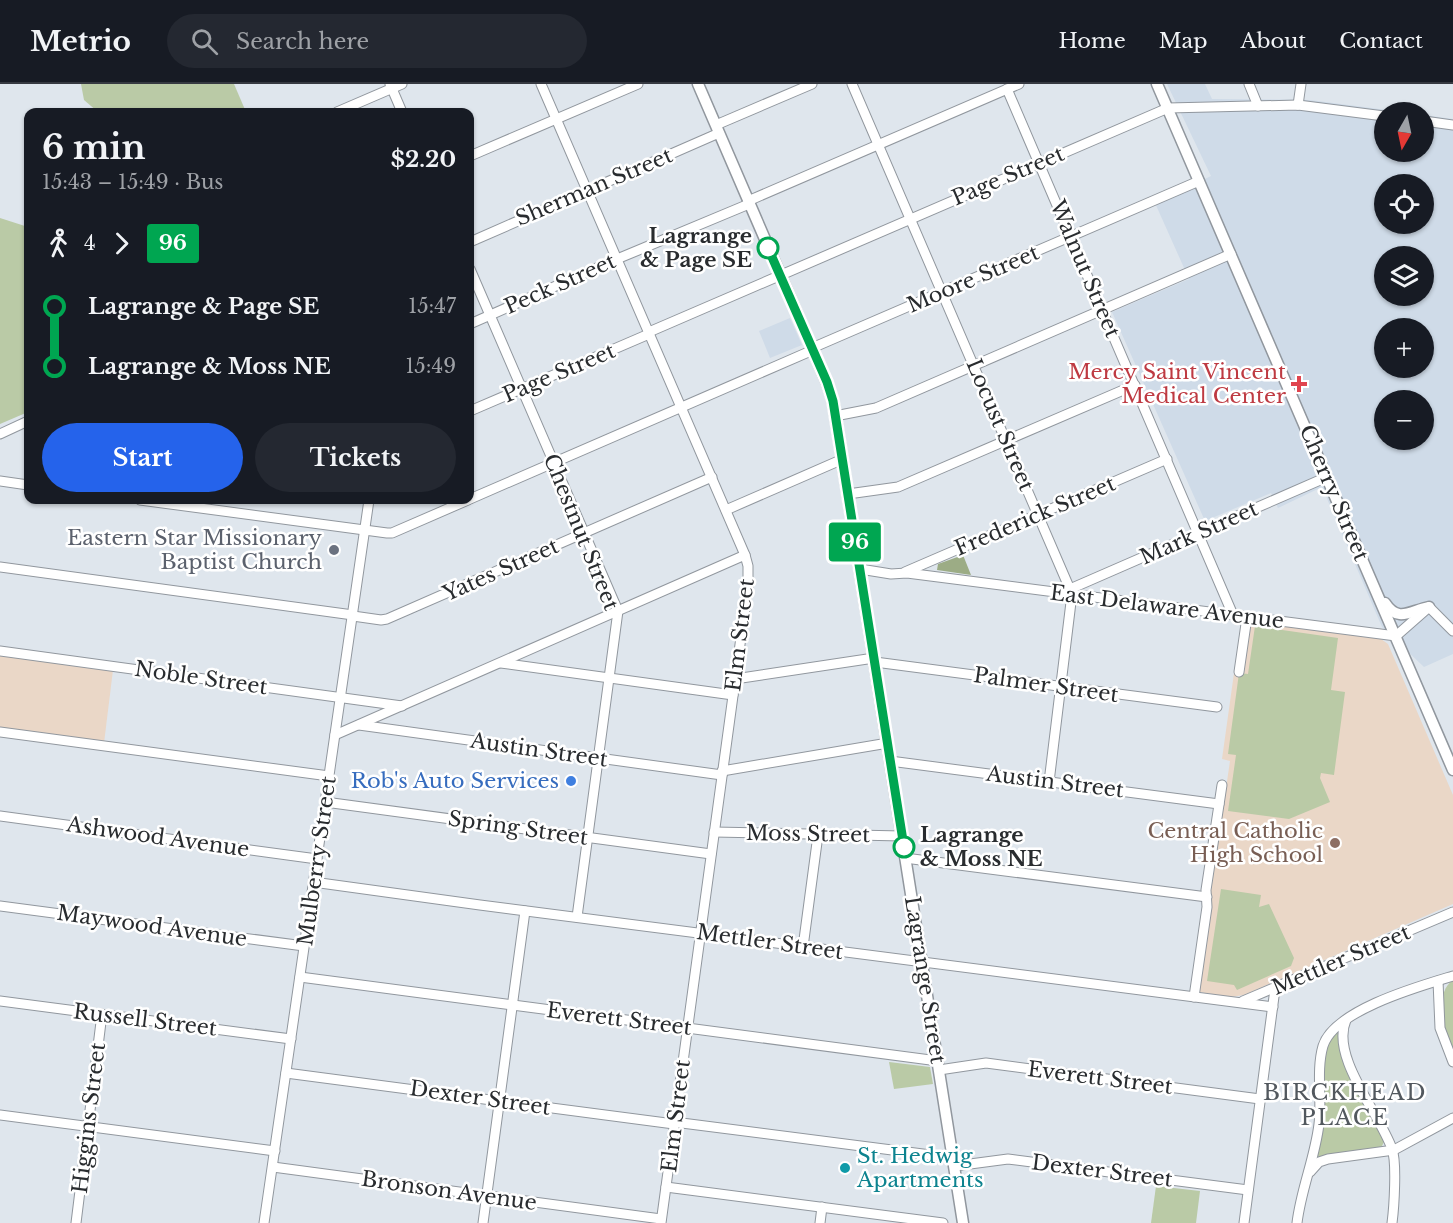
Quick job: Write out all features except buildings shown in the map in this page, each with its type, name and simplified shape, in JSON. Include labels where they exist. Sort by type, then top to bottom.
[{"type":"main road","name":"Lagrange Street","points":[[698,84],[829,388],[836,416],[963,1223]]},
{"type":"main road","name":"Cherry Street","points":[[1157,84],[1452,765]]},
{"type":"main road","points":[[1375,588],[1390,610],[1396,613],[1407,614],[1429,606]]},
{"type":"street","points":[[345,108],[391,86],[402,84]]},
{"type":"street","name":"Elm Street","points":[[541,84],[682,407],[748,566],[748,586],[661,1221]]},
{"type":"street","points":[[474,154],[638,84]]},
{"type":"street","name":"Sherman Street","points":[[474,240],[812,84]]},
{"type":"street","name":"Locust Street","points":[[852,84],[1071,592],[1049,782]]},
{"type":"street","name":"Peck Street","points":[[474,322],[1019,84]]},
{"type":"street","points":[[1249,84],[1258,106]]},
{"type":"street","points":[[1298,105],[1301,84]]},
{"type":"street","points":[[391,86],[400,108]]},
{"type":"street","name":"Walnut Street","points":[[1007,89],[1233,615]]},
{"type":"street","name":"Page Street","points":[[474,409],[780,274],[1168,108],[1298,105],[1374,115]]},
{"type":"street","points":[[1434,122],[1453,125]]},
{"type":"street","name":"Moore Street","points":[[474,497],[1199,181]]},
{"type":"street","points":[[836,416],[876,408],[1231,254]]},
{"type":"street","name":"Chestnut Street","points":[[474,277],[618,611],[577,917]]},
{"type":"street","points":[[848,494],[898,487],[1135,385]]},
{"type":"street","points":[[0,434],[24,424]]},
{"type":"street","points":[[726,510],[843,459]]},
{"type":"street","name":"Frederick Street","points":[[903,573],[1167,459]]},
{"type":"street","name":"Yates Street","points":[[0,567],[381,620],[712,477]]},
{"type":"street","name":"Mark Street","points":[[1071,592],[1327,477]]},
{"type":"street","points":[[0,481],[24,484]]},
{"type":"street","name":"Moore Street","points":[[170,504],[392,532],[457,504]]},
{"type":"street","name":"Mulberry Street","points":[[264,1223],[368,504]]},
{"type":"street","points":[[335,735],[745,555]]},
{"type":"street","name":"East Delaware Avenue","points":[[860,570],[1071,592],[1396,636]]},
{"type":"street","points":[[1396,636],[1429,606],[1453,631]]},
{"type":"street","points":[[1239,672],[1247,617]]},
{"type":"street","name":"Noble Street","points":[[0,651],[402,705]]},
{"type":"street","name":"Palmer Street","points":[[735,679],[874,660],[1217,708]]},
{"type":"street","points":[[498,663],[733,695]]},
{"type":"street","name":"Austin Street","points":[[357,725],[722,773],[888,743]]},
{"type":"street","points":[[0,732],[329,776]]},
{"type":"street","name":"Austin Street","points":[[890,761],[1219,804]]},
{"type":"street","points":[[1194,997],[1207,907],[1206,890],[1222,785]]},
{"type":"street","name":"Spring Street","points":[[325,802],[711,854]]},
{"type":"street","name":"Ashwood Avenue","points":[[0,816],[317,859]]},
{"type":"street","name":"Moss Street","points":[[714,832],[902,836]]},
{"type":"street","points":[[803,947],[818,835]]},
{"type":"street","points":[[905,858],[1207,897]]},
{"type":"street","name":"Mettler Street","points":[[314,882],[1273,1007]]},
{"type":"street","name":"Maywood Avenue","points":[[0,906],[304,946]]},
{"type":"street","points":[[483,1223],[525,911]]},
{"type":"street","name":"Mettler Street","points":[[1227,1001],[1250,1000],[1453,912]]},
{"type":"street","points":[[1297,1223],[1319,1124],[1322,1048],[1329,1033],[1346,1020],[1383,999],[1453,976]]},
{"type":"street","name":"Everett Street","points":[[300,978],[687,1028],[938,1066],[986,1063],[1260,1099]]},
{"type":"street","points":[[1438,981],[1440,1028],[1453,1062]]},
{"type":"street","points":[[1244,1223],[1275,989]]},
{"type":"street","name":"Russell Street","points":[[0,1001],[291,1039]]},
{"type":"street","name":"Higgins Street","points":[[76,1223],[102,1014]]},
{"type":"street","points":[[1346,1020],[1343,1031],[1347,1059],[1393,1150],[1392,1223]]},
{"type":"street","name":"Dexter Street","points":[[286,1073],[954,1162],[1008,1159],[1248,1190]]},
{"type":"street","points":[[0,1115],[274,1151]]},
{"type":"street","points":[[1306,1179],[1311,1169],[1323,1161],[1393,1150],[1453,1118]]},
{"type":"street","name":"Bronson Avenue","points":[[273,1167],[661,1221]]},
{"type":"street","points":[[666,1187],[943,1223]]},
{"type":"street","points":[[820,1223],[822,1208]]},
{"type":"shaded area","name":"Mercy Saint Vincent Medical Center","points":[[1167,84],[1205,84],[1212,99],[1310,100],[1374,108],[1374,162],[1434,162],[1434,116],[1453,119],[1453,654],[1424,667],[1382,627],[1322,487],[1278,508],[1271,493],[1205,521],[1112,312],[1189,279],[1155,203],[1211,176]]},
{"type":"shaded area","points":[[790,318],[802,345],[770,358],[759,331]]},
{"type":"shaded area","name":"Central Catholic High School","points":[[1252,621],[1381,639],[1388,644],[1453,795],[1453,904],[1244,995],[1231,997],[1199,992],[1230,761],[1222,759],[1235,666],[1243,667]]},
{"type":"shaded area","points":[[0,655],[113,670],[104,743],[0,728]]},
{"type":"green space","points":[[81,84],[234,84],[244,108],[93,108],[84,100]]},
{"type":"green space","points":[[0,218],[24,226],[24,414],[0,424]]},
{"type":"green space","points":[[963,555],[971,575],[937,570],[938,564]]},
{"type":"green space","points":[[1255,626],[1338,638],[1331,690],[1345,692],[1334,775],[1321,773],[1320,778],[1330,802],[1289,819],[1228,811],[1236,755],[1228,754],[1239,673],[1248,674]]},
{"type":"green space","points":[[1221,889],[1261,895],[1259,907],[1269,904],[1294,958],[1291,966],[1237,990],[1234,985],[1207,981]]},
{"type":"green space","points":[[1453,980],[1453,1054],[1444,1026],[1442,1005],[1443,995]]},
{"type":"green space","points":[[1338,1031],[1384,1142],[1381,1148],[1317,1159],[1315,1158],[1324,1054],[1326,1044]]},
{"type":"green space","points":[[889,1062],[930,1067],[933,1084],[894,1089]]},
{"type":"green space","points":[[1156,1186],[1200,1191],[1196,1223],[1151,1223]]},
{"type":"bus line","name":"96","points":[[768,248],[827,382],[833,401],[904,847]]},
{"type":"place","name":"Lagrange & Page SE","points":[[768,248]]},
{"type":"place","name":"Mercy Saint Vincent Medical Center","points":[[1299,384]]},
{"type":"place","name":"Eastern Star Missionary Baptist Church","points":[[334,550]]},
{"type":"place","name":"Rob's Auto Services","points":[[571,781]]},
{"type":"place","name":"Central Catholic High School","points":[[1335,843]]},
{"type":"place","name":"Lagrange & Moss NE","points":[[904,847]]},
{"type":"place","name":"St. Hedwig Apartments","points":[[845,1168]]},
{"type":"district","name":"BIRCKHEAD PLACE","points":[[1345,1104]]}]
